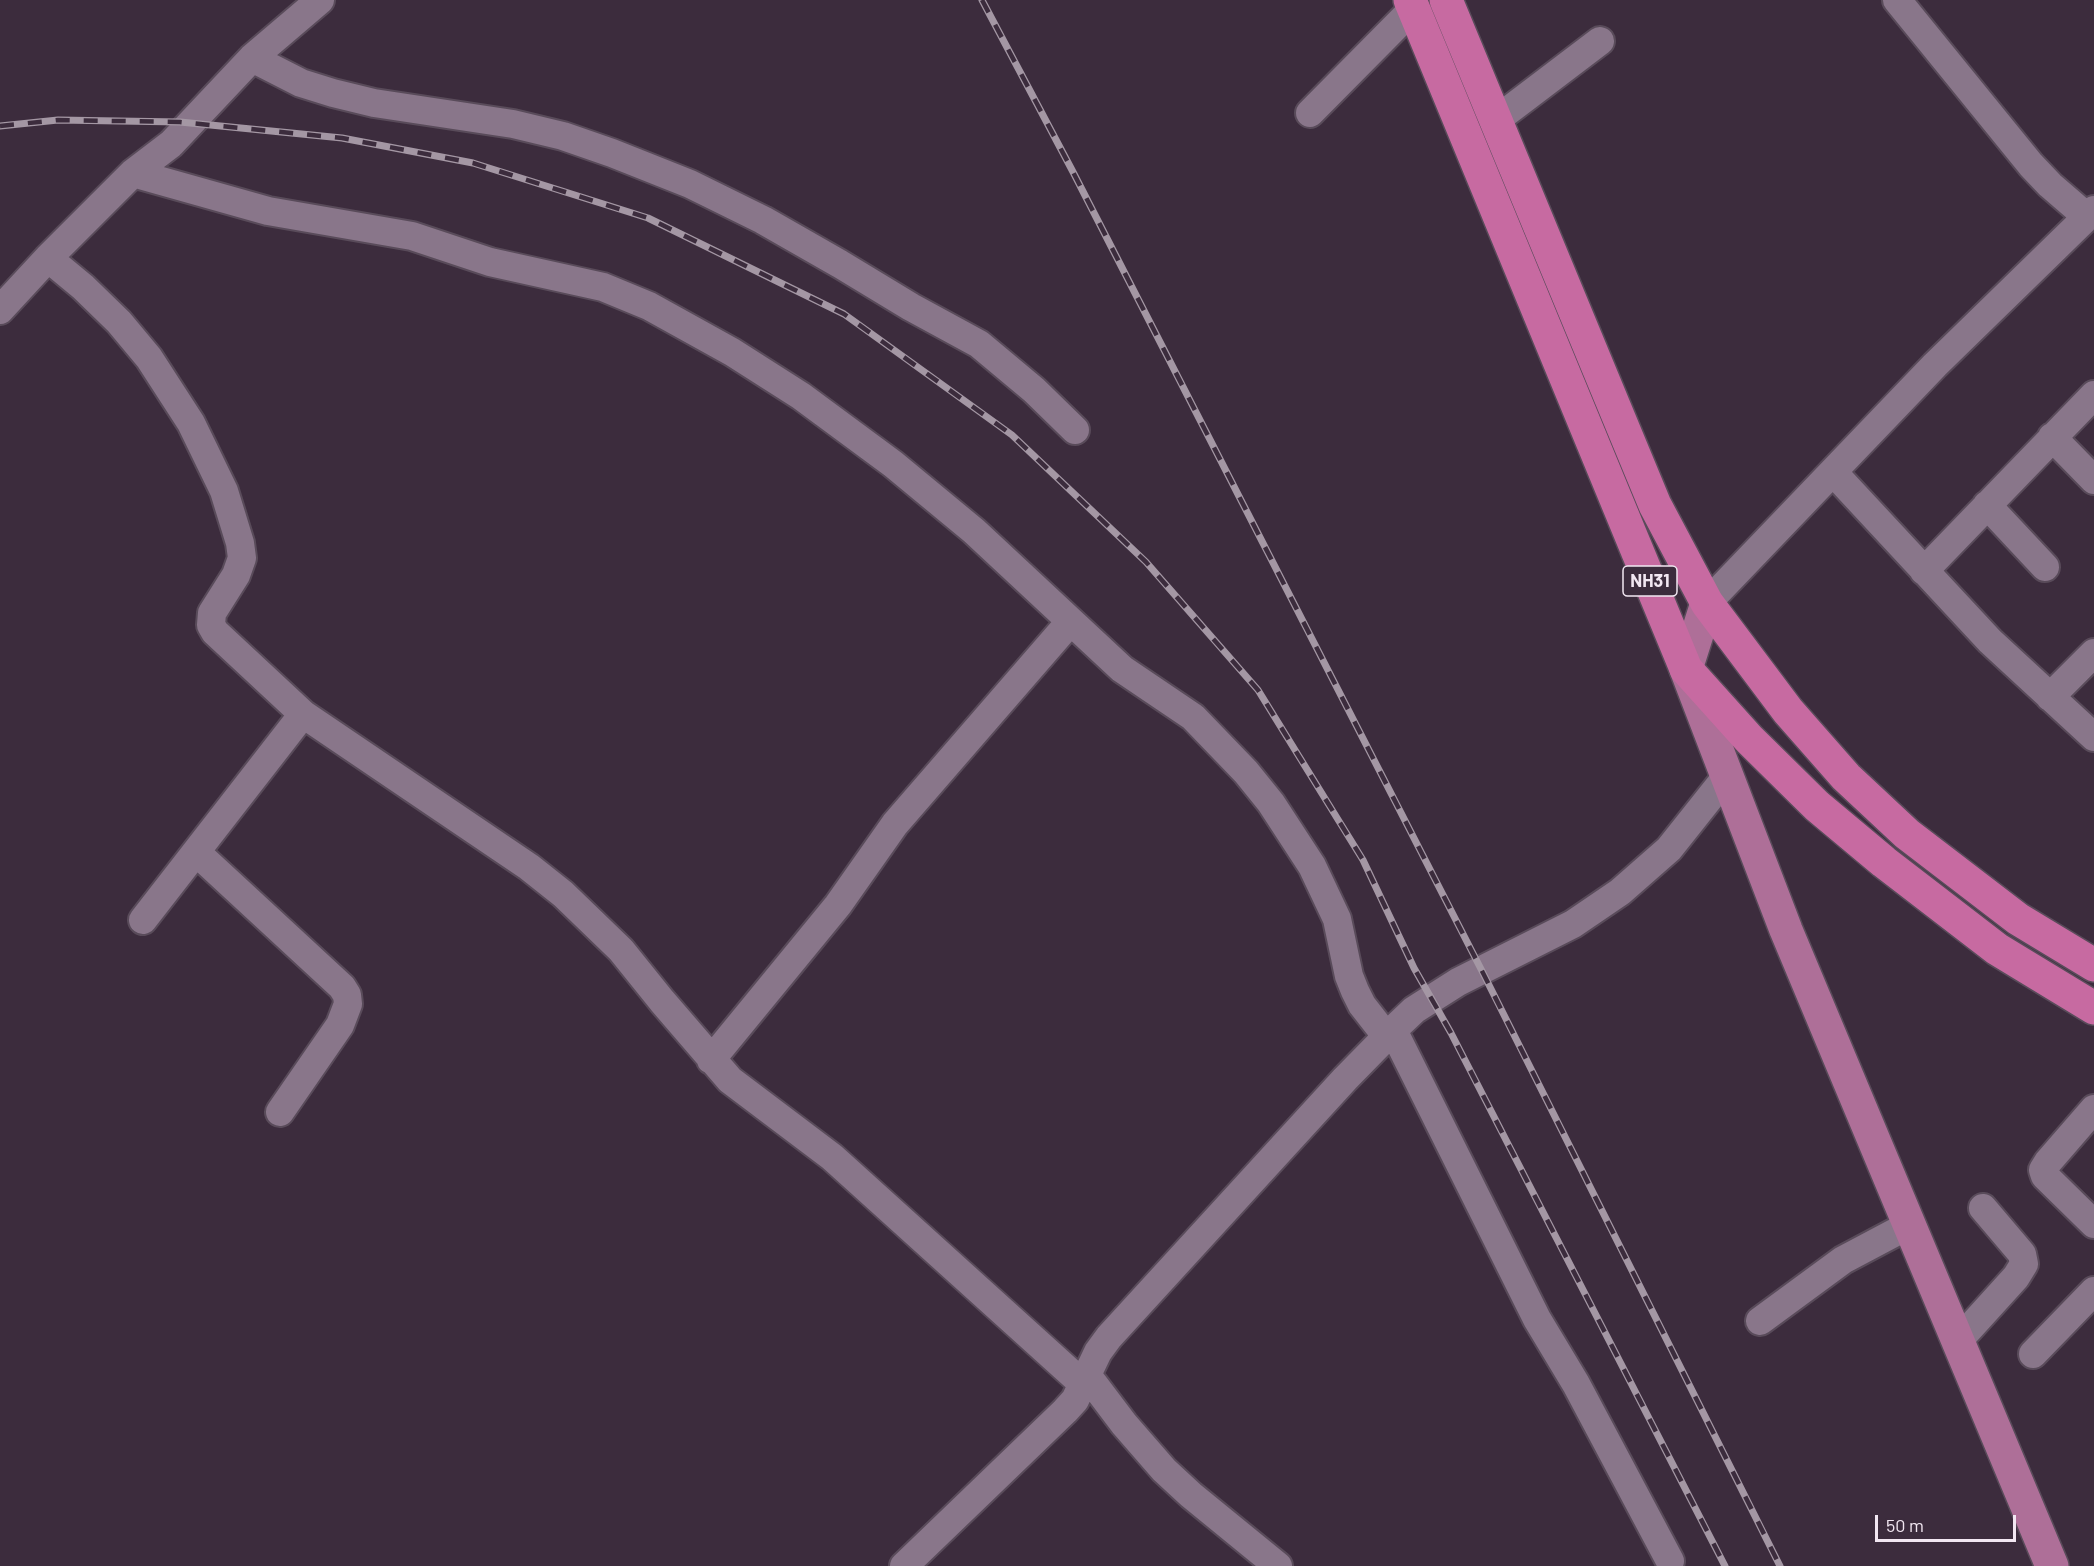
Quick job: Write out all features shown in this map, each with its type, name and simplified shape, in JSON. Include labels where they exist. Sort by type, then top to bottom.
[{"type":"highway","name":"NH31","points":[[1446,0],[1655,505],[1707,603],[1788,711],[1846,777],[1907,834],[2018,919],[2094,965]]},
{"type":"highway","name":"NH31","points":[[1411,4],[1686,669],[1749,739],[1817,806],[1884,862],[1997,949],[2094,1008]]},
{"type":"main road","points":[[1707,603],[1686,669],[1785,930],[2052,1566]]},
{"type":"street","points":[[0,310],[48,258],[134,173],[171,144],[252,58],[320,0]]},
{"type":"street","points":[[1707,603],[1935,365],[2090,213],[2050,185],[2031,165],[1897,0]]},
{"type":"street","points":[[1310,112],[1411,4]]},
{"type":"street","points":[[1496,120],[1600,41]]},
{"type":"street","points":[[252,58],[301,82],[333,93],[374,103],[513,124],[563,136],[690,184],[763,220],[979,344],[1034,390],[1075,430]]},
{"type":"street","points":[[134,173],[268,211],[412,236],[490,262],[603,287],[649,306],[742,358],[801,396],[874,450],[974,531],[1127,673],[1193,717],[1246,772],[1271,803],[1294,837],[1324,890],[1337,919],[1348,976],[1354,991],[1362,1005],[1390,1033],[1537,1319],[1576,1384],[1670,1561]]},
{"type":"street","points":[[48,258],[83,287],[127,331],[149,358],[191,423],[224,490],[240,543],[242,558],[236,575],[214,608],[212,625],[215,632],[303,714],[529,867],[563,894],[621,950],[730,1080],[832,1157],[1085,1380],[1164,1470],[1278,1566]]},
{"type":"street","points":[[1924,571],[2094,395]]},
{"type":"street","points":[[2052,437],[2094,480]]},
{"type":"street","points":[[1833,472],[1990,641],[2094,737]]},
{"type":"street","points":[[1987,505],[2045,567]]},
{"type":"street","points":[[711,1060],[838,904],[895,824],[1070,622]]},
{"type":"street","points":[[2050,697],[2094,653]]},
{"type":"street","points":[[143,920],[303,714]]},
{"type":"street","points":[[904,1566],[1065,1411],[1075,1400],[1098,1352],[1109,1337],[1390,1033],[1414,1010],[1458,982],[1496,965],[1573,924],[1620,892],[1669,849],[1727,776]]},
{"type":"street","points":[[196,852],[342,987],[347,995],[348,1004],[340,1025],[280,1112]]},
{"type":"street","points":[[2094,1109],[2043,1170],[2045,1176],[2094,1224]]},
{"type":"street","points":[[1958,1341],[2016,1277],[2024,1264],[2022,1254],[1983,1208]]},
{"type":"street","points":[[1761,1321],[1843,1260],[1909,1225]]},
{"type":"street","points":[[2033,1354],[2094,1291]]},
{"type":"railway","points":[[982,0],[1072,170],[1482,971],[1780,1566]]},
{"type":"railway","points":[[0,126],[58,120],[180,122],[342,138],[473,163],[648,218],[844,314],[1012,435],[1146,562],[1258,690],[1363,860],[1414,968],[1451,1033],[1725,1566]]}]
